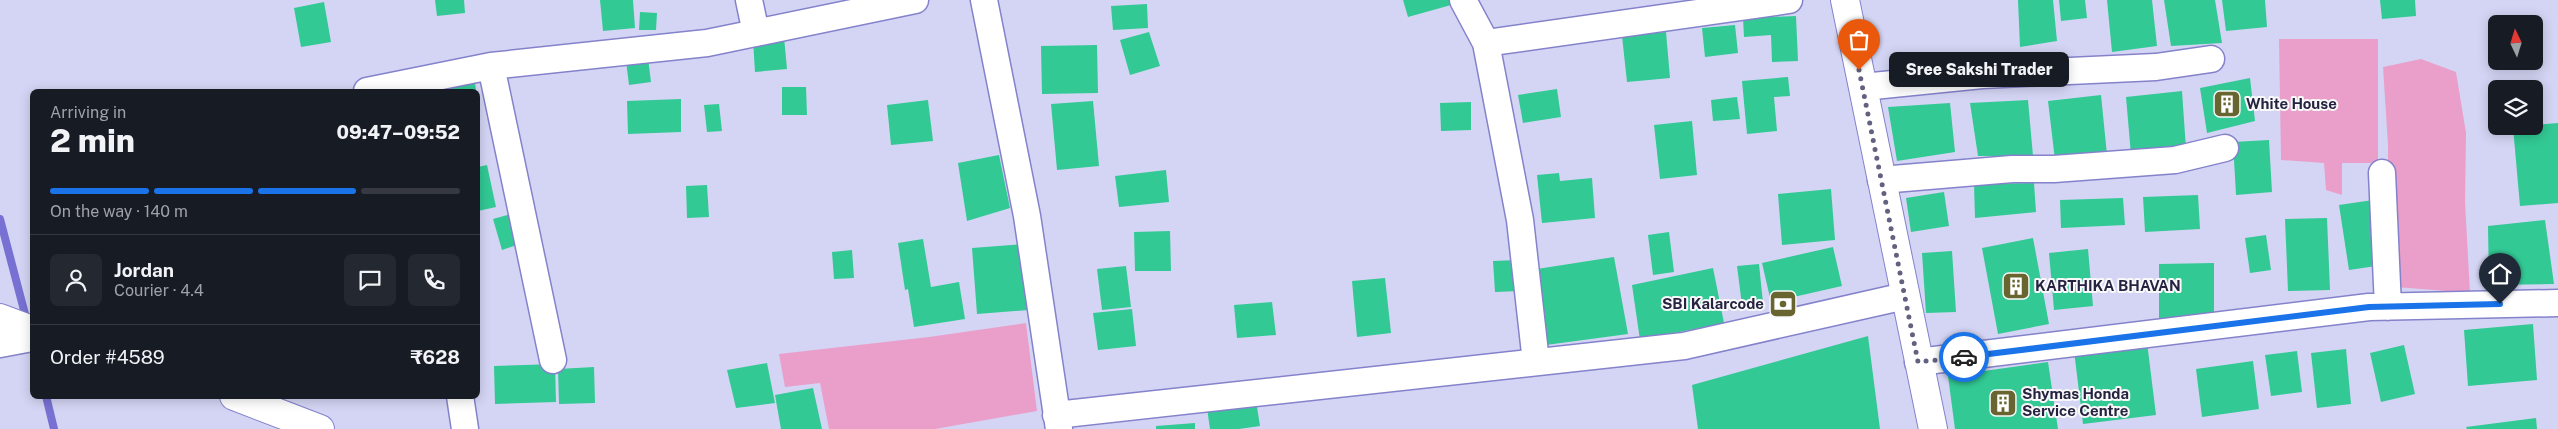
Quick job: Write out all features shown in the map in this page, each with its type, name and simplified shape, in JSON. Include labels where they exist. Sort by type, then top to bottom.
[{"type":"main road","points":[[1845,0],[1904,296],[1933,429]]},
{"type":"main road","points":[[0,318],[30,329]]},
{"type":"main road","points":[[242,399],[320,429]]},
{"type":"street","points":[[749,0],[756,33]]},
{"type":"street","points":[[390,89],[413,87],[490,66],[707,43],[915,0]]},
{"type":"street","points":[[984,0],[1027,216],[1058,422],[1536,362],[1684,346],[1904,296]]},
{"type":"street","points":[[1463,0],[1486,43],[1520,220],[1536,362]]},
{"type":"street","points":[[1486,43],[1789,0]]},
{"type":"street","points":[[1863,87],[1982,75],[2156,67],[2212,59]]},
{"type":"street","points":[[490,66],[553,360]]},
{"type":"street","points":[[1881,180],[2012,169],[2054,169],[2175,160],[2225,148]]},
{"type":"street","points":[[2382,173],[2388,307]]},
{"type":"street","points":[[1918,362],[2359,308],[2558,303]]},
{"type":"street","points":[[0,344],[30,338]]},
{"type":"street","points":[[460,399],[465,429]]},
{"type":"shaded area","points":[[2279,39],[2378,39],[2378,163],[2342,163],[2342,195],[2326,190],[2324,163],[2281,160]]},
{"type":"shaded area","points":[[2421,59],[2456,72],[2466,133],[2465,202],[2470,293],[2396,287],[2388,221],[2388,145],[2383,67]]},
{"type":"shaded area","points":[[1026,323],[1037,411],[935,429],[829,429],[820,383],[785,387],[779,354],[929,337]]},
{"type":"building","points":[[435,0],[464,0],[465,13],[437,16]]},
{"type":"building","points":[[600,0],[633,0],[635,28],[603,31]]},
{"type":"building","points":[[1403,0],[1449,0],[1451,5],[1408,17]]},
{"type":"building","points":[[2018,0],[2053,0],[2057,41],[2020,47]]},
{"type":"building","points":[[2059,0],[2085,0],[2087,18],[2061,21]]},
{"type":"building","points":[[2107,0],[2152,0],[2157,46],[2112,52]]},
{"type":"building","points":[[2164,0],[2215,0],[2222,43],[2171,46]]},
{"type":"building","points":[[2222,0],[2265,0],[2267,27],[2226,31]]},
{"type":"building","points":[[2380,0],[2415,0],[2416,16],[2382,19]]},
{"type":"building","points":[[324,2],[331,42],[301,47],[294,8]]},
{"type":"building","points":[[1147,4],[1148,28],[1113,30],[1111,6]]},
{"type":"building","points":[[640,12],[657,13],[656,30],[639,30]]},
{"type":"building","points":[[1796,16],[1798,61],[1772,62],[1771,35],[1744,37],[1743,18]]},
{"type":"building","points":[[1735,25],[1738,53],[1705,57],[1702,28]]},
{"type":"building","points":[[1149,32],[1160,66],[1130,75],[1120,40]]},
{"type":"building","points":[[1666,32],[1670,78],[1627,82],[1622,36]]},
{"type":"building","points":[[784,37],[787,69],[755,72],[753,40]]},
{"type":"building","points":[[1097,45],[1098,93],[1042,94],[1041,46]]},
{"type":"building","points":[[648,58],[651,82],[629,85],[626,61]]},
{"type":"building","points":[[1788,77],[1790,96],[1774,97],[1777,131],[1747,134],[1742,81]]},
{"type":"building","name":"White House","points":[[2250,78],[2255,121],[2207,133],[2200,88]]},
{"type":"building","points":[[475,82],[476,89],[439,89],[438,86]]},
{"type":"building","points":[[782,87],[806,87],[807,115],[782,115]]},
{"type":"building","points":[[1557,89],[1561,117],[1523,123],[1518,95]]},
{"type":"building","points":[[2182,91],[2186,149],[2131,155],[2126,97]]},
{"type":"building","points":[[2101,95],[2107,155],[2055,160],[2048,101]]},
{"type":"building","points":[[1737,97],[1740,119],[1713,121],[1711,100]]},
{"type":"building","points":[[681,99],[681,132],[628,134],[627,101]]},
{"type":"building","points":[[928,100],[933,141],[891,145],[887,105]]},
{"type":"building","points":[[2028,100],[2033,156],[1978,156],[1970,103]]},
{"type":"building","points":[[1093,101],[1099,166],[1057,170],[1051,104]]},
{"type":"building","points":[[1471,102],[1471,130],[1441,131],[1440,103]]},
{"type":"building","points":[[1950,103],[1955,152],[1897,161],[1888,107]]},
{"type":"building","points":[[719,104],[722,131],[707,132],[704,105]]},
{"type":"building","points":[[1692,121],[1697,175],[1660,179],[1654,125]]},
{"type":"building","points":[[2558,123],[2558,203],[2520,206],[2514,135],[2543,135],[2543,124]]},
{"type":"building","points":[[2269,140],[2272,192],[2236,195],[2233,142]]},
{"type":"building","points":[[999,155],[1010,208],[967,221],[958,163]]},
{"type":"building","points":[[487,165],[496,207],[480,211],[480,167]]},
{"type":"building","points":[[1166,170],[1169,202],[1119,207],[1115,176]]},
{"type":"building","points":[[1559,173],[1560,181],[1592,178],[1595,218],[1542,223],[1537,175]]},
{"type":"building","points":[[2034,183],[2036,212],[1975,218],[1974,184]]},
{"type":"building","points":[[707,185],[709,217],[687,218],[686,186]]},
{"type":"building","points":[[1831,189],[1835,240],[1782,245],[1778,194]]},
{"type":"building","points":[[1944,192],[1949,226],[1911,232],[1906,198]]},
{"type":"building","points":[[2198,195],[2200,229],[2145,232],[2143,197]]},
{"type":"building","points":[[2123,198],[2125,225],[2061,228],[2060,200]]},
{"type":"building","points":[[2373,200],[2383,265],[2349,270],[2339,205]]},
{"type":"building","points":[[511,214],[520,244],[502,250],[493,219]]},
{"type":"building","points":[[2327,218],[2330,290],[2288,291],[2285,219]]},
{"type":"building","points":[[2545,220],[2554,284],[2489,285],[2488,226]]},
{"type":"building","points":[[1170,231],[1171,271],[1135,271],[1134,232]]},
{"type":"building","points":[[1669,232],[1674,272],[1653,275],[1648,235]]},
{"type":"building","points":[[2266,235],[2271,270],[2250,273],[2245,238]]},
{"type":"building","name":"KARTHIKA BHAVAN","points":[[2033,238],[2049,324],[1998,334],[1982,248]]},
{"type":"building","points":[[923,239],[931,287],[959,282],[965,319],[914,327],[908,289],[905,290],[898,243]]},
{"type":"building","points":[[1024,244],[1029,310],[977,314],[972,248]]},
{"type":"building","points":[[1833,247],[1842,286],[1771,302],[1762,263]]},
{"type":"building","points":[[2088,249],[2093,306],[2054,310],[2049,253]]},
{"type":"building","points":[[852,250],[854,278],[834,279],[832,252]]},
{"type":"building","points":[[1952,251],[1956,312],[1926,313],[1922,253]]},
{"type":"building","points":[[1614,257],[1628,334],[1546,345],[1537,269]]},
{"type":"building","points":[[1517,260],[1519,291],[1495,292],[1493,261]]},
{"type":"building","points":[[2214,263],[2214,318],[2159,319],[2159,264]]},
{"type":"building","points":[[1759,264],[1763,303],[1742,305],[1737,266]]},
{"type":"building","points":[[1126,266],[1131,307],[1102,310],[1097,269]]},
{"type":"building","points":[[1713,268],[1724,323],[1640,340],[1632,285]]},
{"type":"building","points":[[1385,278],[1391,333],[1357,337],[1352,281]]},
{"type":"building","points":[[1272,302],[1276,335],[1237,338],[1234,305]]},
{"type":"building","points":[[1132,309],[1136,346],[1098,350],[1093,313]]},
{"type":"building","points":[[2533,324],[2537,380],[2468,386],[2464,330]]},
{"type":"building","points":[[1868,336],[1880,429],[1698,429],[1692,385]]},
{"type":"building","points":[[2147,342],[2156,415],[2083,424],[2074,351]]},
{"type":"building","points":[[2404,345],[2415,394],[2381,402],[2370,353]]},
{"type":"building","points":[[2346,349],[2351,404],[2317,408],[2311,353]]},
{"type":"building","points":[[2297,351],[2302,392],[2271,396],[2265,355]]},
{"type":"building","points":[[2253,361],[2259,409],[2202,417],[2196,369]]},
{"type":"building","name":"Shymas Honda Service Centre","points":[[2048,362],[2058,429],[1955,429],[1948,376]]},
{"type":"building","points":[[767,363],[775,403],[736,408],[727,370]]},
{"type":"building","points":[[555,364],[556,402],[495,404],[494,366]]},
{"type":"building","points":[[594,367],[595,403],[559,404],[558,369]]},
{"type":"building","points":[[813,388],[822,429],[781,429],[775,395]]},
{"type":"building","points":[[1255,394],[1260,426],[1239,429],[1210,429],[1206,401]]},
{"type":"building","points":[[2536,418],[2537,429],[2467,429],[2466,427]]},
{"type":"building","points":[[1195,423],[1195,429],[1156,429],[1156,426]]},
{"type":"waterway","points":[[0,219],[25,314]]},
{"type":"waterway","points":[[47,399],[54,429]]},
{"type":"way so far","points":[[1859,70],[1918,362],[1964,357]]},
{"type":"place","name":"Sree Sakshi Trader","points":[[1859,70]]},
{"type":"place","name":"White House","points":[[2227,104]]},
{"type":"place","name":"KARTHIKA BHAVAN","points":[[2016,286]]},
{"type":"place","name":"SBI Kalarcode","points":[[1783,304]]},
{"type":"place","name":"Shymas Honda Service Centre","points":[[2003,403]]},
{"type":"route","points":[[1964,357],[2369,307],[2500,304]]}]
